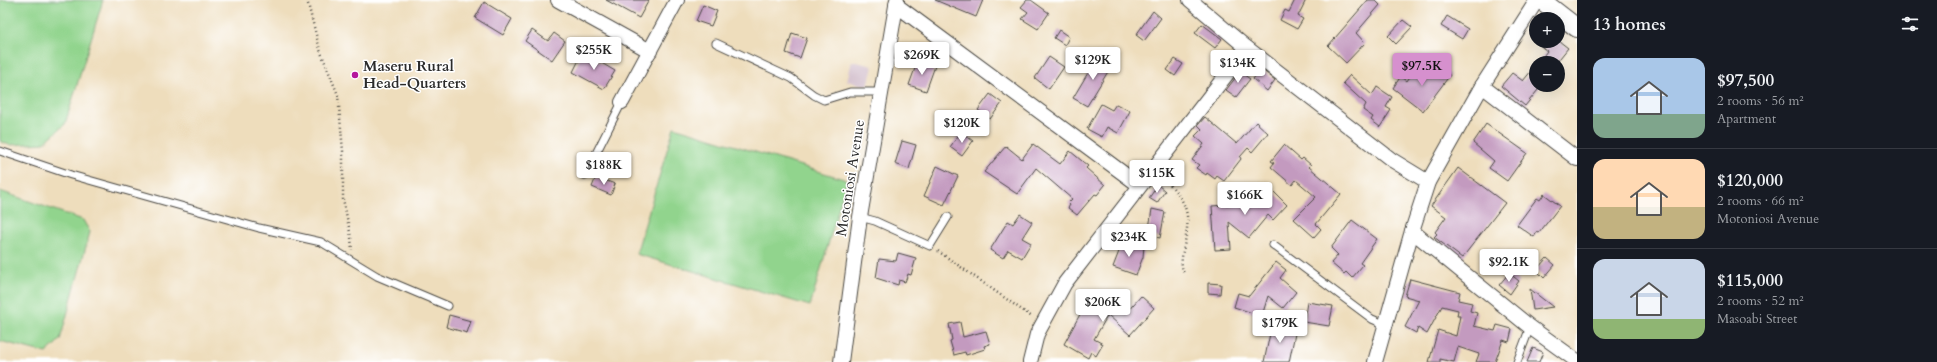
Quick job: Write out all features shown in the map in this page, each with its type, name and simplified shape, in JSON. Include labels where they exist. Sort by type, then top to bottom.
[{"type":"street","points":[[558,0],[650,51]]},
{"type":"street","points":[[622,102],[677,0]]},
{"type":"street","points":[[1190,0],[1248,48],[1392,160],[1428,182]]},
{"type":"street","points":[[1375,362],[1412,231],[1428,182],[1482,86],[1537,0]]},
{"type":"street","points":[[1541,0],[1577,28]]},
{"type":"street","points":[[896,2],[1139,185]]},
{"type":"street","name":"Motoniosi Avenue","points":[[841,362],[860,217],[896,2]]},
{"type":"street","points":[[1030,362],[1036,334],[1064,283],[1139,185],[1248,48]]},
{"type":"street","points":[[1482,86],[1577,159]]},
{"type":"street","points":[[1412,231],[1530,327],[1577,362]]},
{"type":"lane","points":[[716,43],[791,78],[814,95],[824,100],[850,92],[880,92]]},
{"type":"lane","points":[[585,175],[622,102]]},
{"type":"lane","points":[[0,151],[64,173],[259,228],[321,242],[377,276],[448,306]]},
{"type":"lane","points":[[860,217],[875,221],[930,246],[948,217]]},
{"type":"lane","points":[[1273,246],[1372,319],[1386,325]]},
{"type":"lane","points":[[1517,362],[1530,327]]},
{"type":"path","points":[[307,0],[320,50],[338,95],[343,151],[343,199],[351,237],[352,261]]},
{"type":"path","points":[[1154,166],[1182,197],[1185,207],[1188,221],[1181,258],[1184,274]]},
{"type":"path","points":[[930,246],[1042,324]]},
{"type":"shaded area","points":[[852,61],[873,66],[868,86],[847,81]]},
{"type":"green space","points":[[0,0],[103,0],[65,124],[44,143],[9,145],[0,141]]},
{"type":"green space","points":[[674,127],[847,180],[810,306],[636,254]]},
{"type":"green space","points":[[0,191],[83,220],[90,232],[60,340],[46,353],[0,341]]},
{"type":"building","points":[[606,0],[649,0],[639,18]]},
{"type":"building","points":[[935,0],[983,0],[976,17]]},
{"type":"building","points":[[1027,0],[1031,0],[1049,13],[1038,29],[1022,19],[1028,12],[1021,7]]},
{"type":"building","points":[[1295,0],[1306,0],[1298,16],[1303,19],[1297,29],[1280,20],[1285,10],[1289,12]]},
{"type":"building","points":[[1368,0],[1375,0],[1380,5],[1356,33],[1365,43],[1346,63],[1328,46]]},
{"type":"building","points":[[484,2],[512,19],[503,35],[475,18]]},
{"type":"building","points":[[703,5],[717,11],[711,26],[696,21]]},
{"type":"building","points":[[1153,11],[1161,18],[1144,41],[1136,35]]},
{"type":"building","points":[[1447,16],[1468,29],[1462,39],[1441,26]]},
{"type":"building","points":[[1403,20],[1412,27],[1396,44],[1388,36]]},
{"type":"building","points":[[1202,24],[1222,39],[1215,48],[1195,33]]},
{"type":"building","points":[[532,30],[548,41],[554,33],[565,41],[552,60],[525,41]]},
{"type":"building","points":[[1059,30],[1069,37],[1065,45],[1054,38]]},
{"type":"building","points":[[792,33],[807,38],[800,58],[786,53]]},
{"type":"building","points":[[1565,46],[1568,48],[1562,56],[1543,56],[1547,51],[1543,48],[1565,48]]},
{"type":"building","points":[[583,52],[615,71],[604,89],[573,72]]},
{"type":"building","points":[[1098,56],[1112,65],[1087,106],[1073,98]]},
{"type":"building","points":[[1049,57],[1064,67],[1049,89],[1035,78]]},
{"type":"building","points":[[1175,59],[1183,64],[1175,76],[1167,70]]},
{"type":"building","points":[[918,60],[935,66],[926,91],[909,85]]},
{"type":"building","points":[[1432,64],[1450,75],[1423,111],[1393,88],[1401,76],[1407,81],[1413,72],[1422,79]]},
{"type":"building","points":[[1261,69],[1275,80],[1267,91],[1253,79]]},
{"type":"building","points":[[1240,72],[1250,79],[1236,97],[1226,90]]},
{"type":"building","points":[[1512,73],[1523,81],[1529,74],[1529,92],[1536,92],[1525,106],[1501,86]]},
{"type":"building","points":[[1350,75],[1372,95],[1377,87],[1392,97],[1386,107],[1391,110],[1380,127],[1371,120],[1373,117],[1363,110],[1366,104],[1343,83]]},
{"type":"building","points":[[990,94],[1002,103],[990,119],[978,110]]},
{"type":"building","points":[[1101,104],[1112,110],[1116,104],[1130,111],[1118,133],[1107,127],[1102,137],[1087,129]]},
{"type":"building","points":[[1205,117],[1237,144],[1256,122],[1268,133],[1252,152],[1248,148],[1224,181],[1217,176],[1215,179],[1207,173],[1206,175],[1196,168],[1199,165],[1192,160],[1204,144],[1195,136],[1202,129],[1198,125]]},
{"type":"building","points":[[1486,124],[1527,153],[1507,181],[1489,168],[1494,161],[1473,143]]},
{"type":"building","points":[[961,132],[973,141],[962,156],[950,147]]},
{"type":"building","points":[[902,141],[916,145],[909,169],[895,164]]},
{"type":"building","points":[[1033,144],[1060,164],[1070,151],[1088,166],[1086,168],[1105,185],[1077,215],[1068,208],[1070,205],[1068,203],[1072,199],[1036,168],[1017,194],[984,172],[1006,146],[1022,159]]},
{"type":"building","points":[[1284,145],[1301,160],[1303,158],[1311,165],[1309,167],[1341,194],[1316,224],[1321,229],[1314,237],[1294,219],[1316,197],[1296,180],[1292,185],[1271,167],[1274,163],[1271,161]]},
{"type":"building","points":[[937,166],[958,176],[944,205],[924,196]]},
{"type":"building","points":[[1458,168],[1505,203],[1462,258],[1434,237],[1437,234],[1435,232],[1446,217],[1431,206]]},
{"type":"building","points":[[596,177],[615,184],[611,195],[592,187]]},
{"type":"building","points":[[1158,185],[1165,191],[1157,203],[1149,198]]},
{"type":"building","points":[[1268,186],[1287,205],[1273,220],[1268,215],[1249,238],[1229,222],[1231,249],[1215,250],[1212,206],[1238,204],[1247,192],[1255,199]]},
{"type":"building","points":[[1544,194],[1560,206],[1539,233],[1537,232],[1534,237],[1517,225],[1537,198],[1540,200]]},
{"type":"building","points":[[1152,209],[1165,212],[1160,238],[1148,235]]},
{"type":"building","points":[[1020,214],[1032,222],[1022,238],[1031,243],[1022,258],[1008,250],[1003,258],[990,250],[1008,221],[1013,224]]},
{"type":"building","points":[[1352,220],[1377,239],[1360,263],[1363,265],[1352,278],[1346,272],[1344,274],[1331,263],[1338,255],[1331,248]]},
{"type":"building","points":[[1123,241],[1144,246],[1143,257],[1136,275],[1113,267]]},
{"type":"building","points":[[898,253],[916,258],[911,275],[908,274],[905,282],[899,280],[898,285],[876,278],[879,259],[896,261]]},
{"type":"building","points":[[1547,258],[1555,265],[1544,278],[1536,270]]},
{"type":"building","points":[[1276,262],[1286,270],[1280,278],[1296,292],[1283,308],[1268,296],[1262,316],[1234,307],[1238,293],[1249,296]]},
{"type":"building","points":[[1509,273],[1519,281],[1510,294],[1499,285]]},
{"type":"building","points":[[1410,279],[1460,292],[1458,300],[1472,303],[1470,311],[1477,313],[1474,326],[1495,331],[1497,325],[1512,329],[1509,342],[1503,340],[1495,362],[1476,362],[1479,354],[1458,347],[1454,362],[1440,359],[1440,362],[1429,362],[1438,330],[1456,336],[1460,316],[1457,316],[1458,310],[1442,306],[1427,334],[1418,328],[1416,333],[1405,327],[1419,300],[1405,296]]},
{"type":"building","points":[[1208,283],[1221,284],[1220,294],[1208,293]]},
{"type":"building","points":[[1530,289],[1553,307],[1533,310]]},
{"type":"building","points":[[1092,292],[1126,313],[1141,296],[1154,308],[1130,335],[1108,315],[1094,339],[1103,344],[1096,356],[1091,352],[1088,358],[1064,344]]},
{"type":"building","points":[[1307,302],[1333,306],[1329,326],[1304,322]]},
{"type":"building","points":[[449,315],[471,321],[467,333],[446,327]]},
{"type":"building","points":[[960,322],[963,337],[986,331],[990,344],[984,346],[985,349],[966,355],[965,352],[954,355],[950,341],[952,340],[949,324]]},
{"type":"building","points":[[1272,324],[1296,329],[1289,362],[1264,362]]},
{"type":"building","points":[[1533,348],[1543,352],[1539,362],[1527,362]]},
{"type":"place","name":"Maseru Rural Head-Quarters","points":[[355,75]]}]
